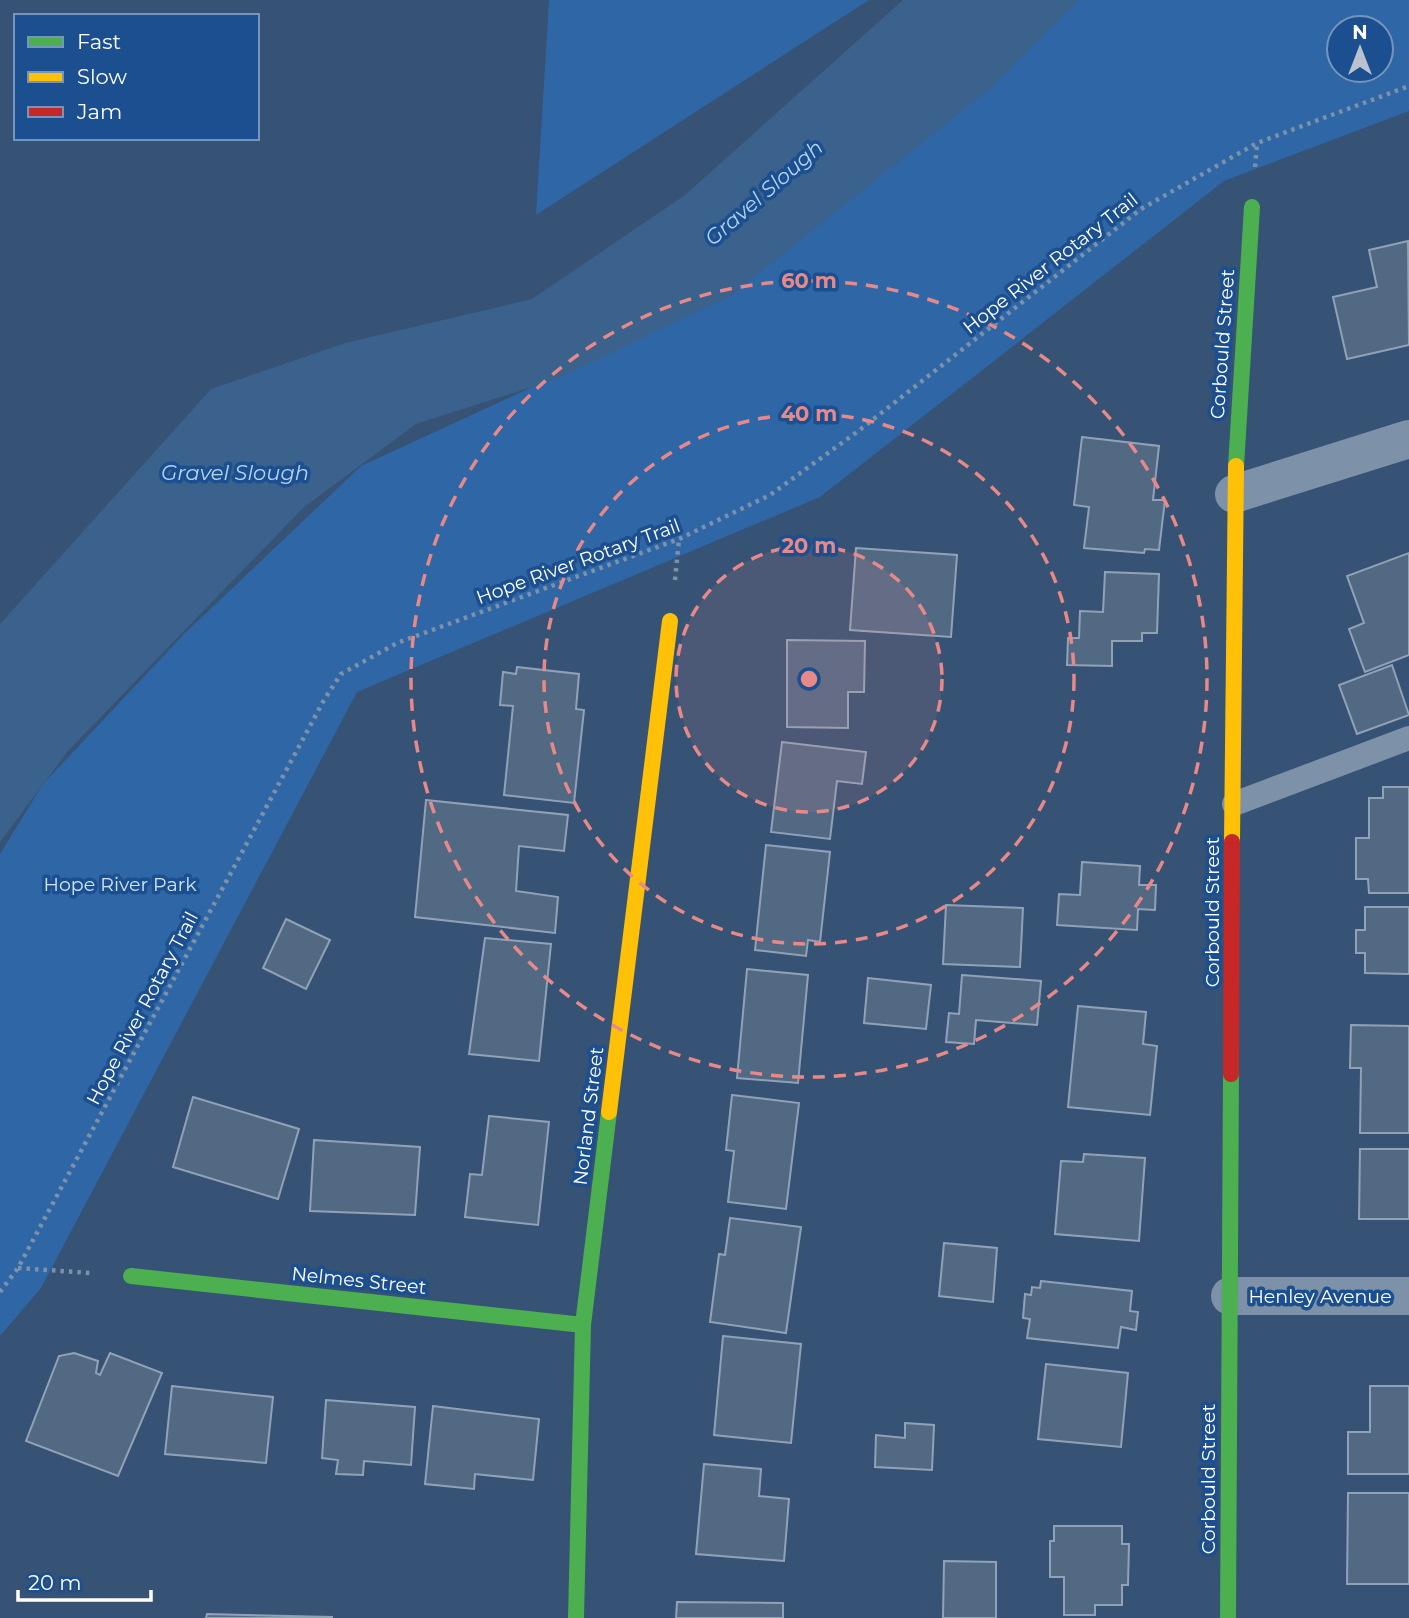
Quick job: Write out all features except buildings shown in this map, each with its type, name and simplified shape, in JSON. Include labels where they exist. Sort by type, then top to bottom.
[{"type":"street","name":"Corbould Street","points":[[1228,1618],[1234,494],[1252,207]]},
{"type":"street","points":[[1234,494],[1409,439]]},
{"type":"street","name":"Norland Street","points":[[576,1618],[583,1325],[670,621]]},
{"type":"street","name":"Nelmes Street","points":[[131,1276],[583,1325]]},
{"type":"street","name":"Henley Avenue","points":[[1230,1296],[1409,1296]]},
{"type":"lane","points":[[1234,804],[1409,738]]},
{"type":"path","name":"Hope River Rotary Trail","points":[[0,1292],[18,1268],[324,699],[341,674],[397,643],[679,539],[769,495],[857,432],[1140,209],[1257,143],[1409,86]]},
{"type":"path","points":[[18,1268],[131,1276]]},
{"type":"green space","points":[[549,0],[869,0],[536,215]]},
{"type":"green space","name":"Hope River Park","points":[[1069,0],[1409,0],[1409,111],[1224,181],[820,497],[357,692],[41,1288],[0,1336],[0,854],[43,784],[183,635],[361,466],[730,296]]},
{"type":"water","name":"Gravel Slough","points":[[903,0],[1079,0],[992,87],[730,296],[557,379],[416,424],[303,508],[68,751],[0,842],[0,624],[211,389],[345,343],[532,299],[685,195]]},
{"type":"traffic: fast","points":[[1236,466],[1252,207]]},
{"type":"traffic: fast","points":[[1228,1618],[1231,1074]]},
{"type":"traffic: fast","points":[[576,1618],[583,1325],[609,1112]]},
{"type":"traffic: fast","points":[[131,1276],[583,1325]]},
{"type":"traffic: slow","points":[[1232,842],[1236,466]]},
{"type":"traffic: slow","points":[[609,1112],[670,621]]},
{"type":"traffic: jam","points":[[1231,1074],[1232,842]]}]
